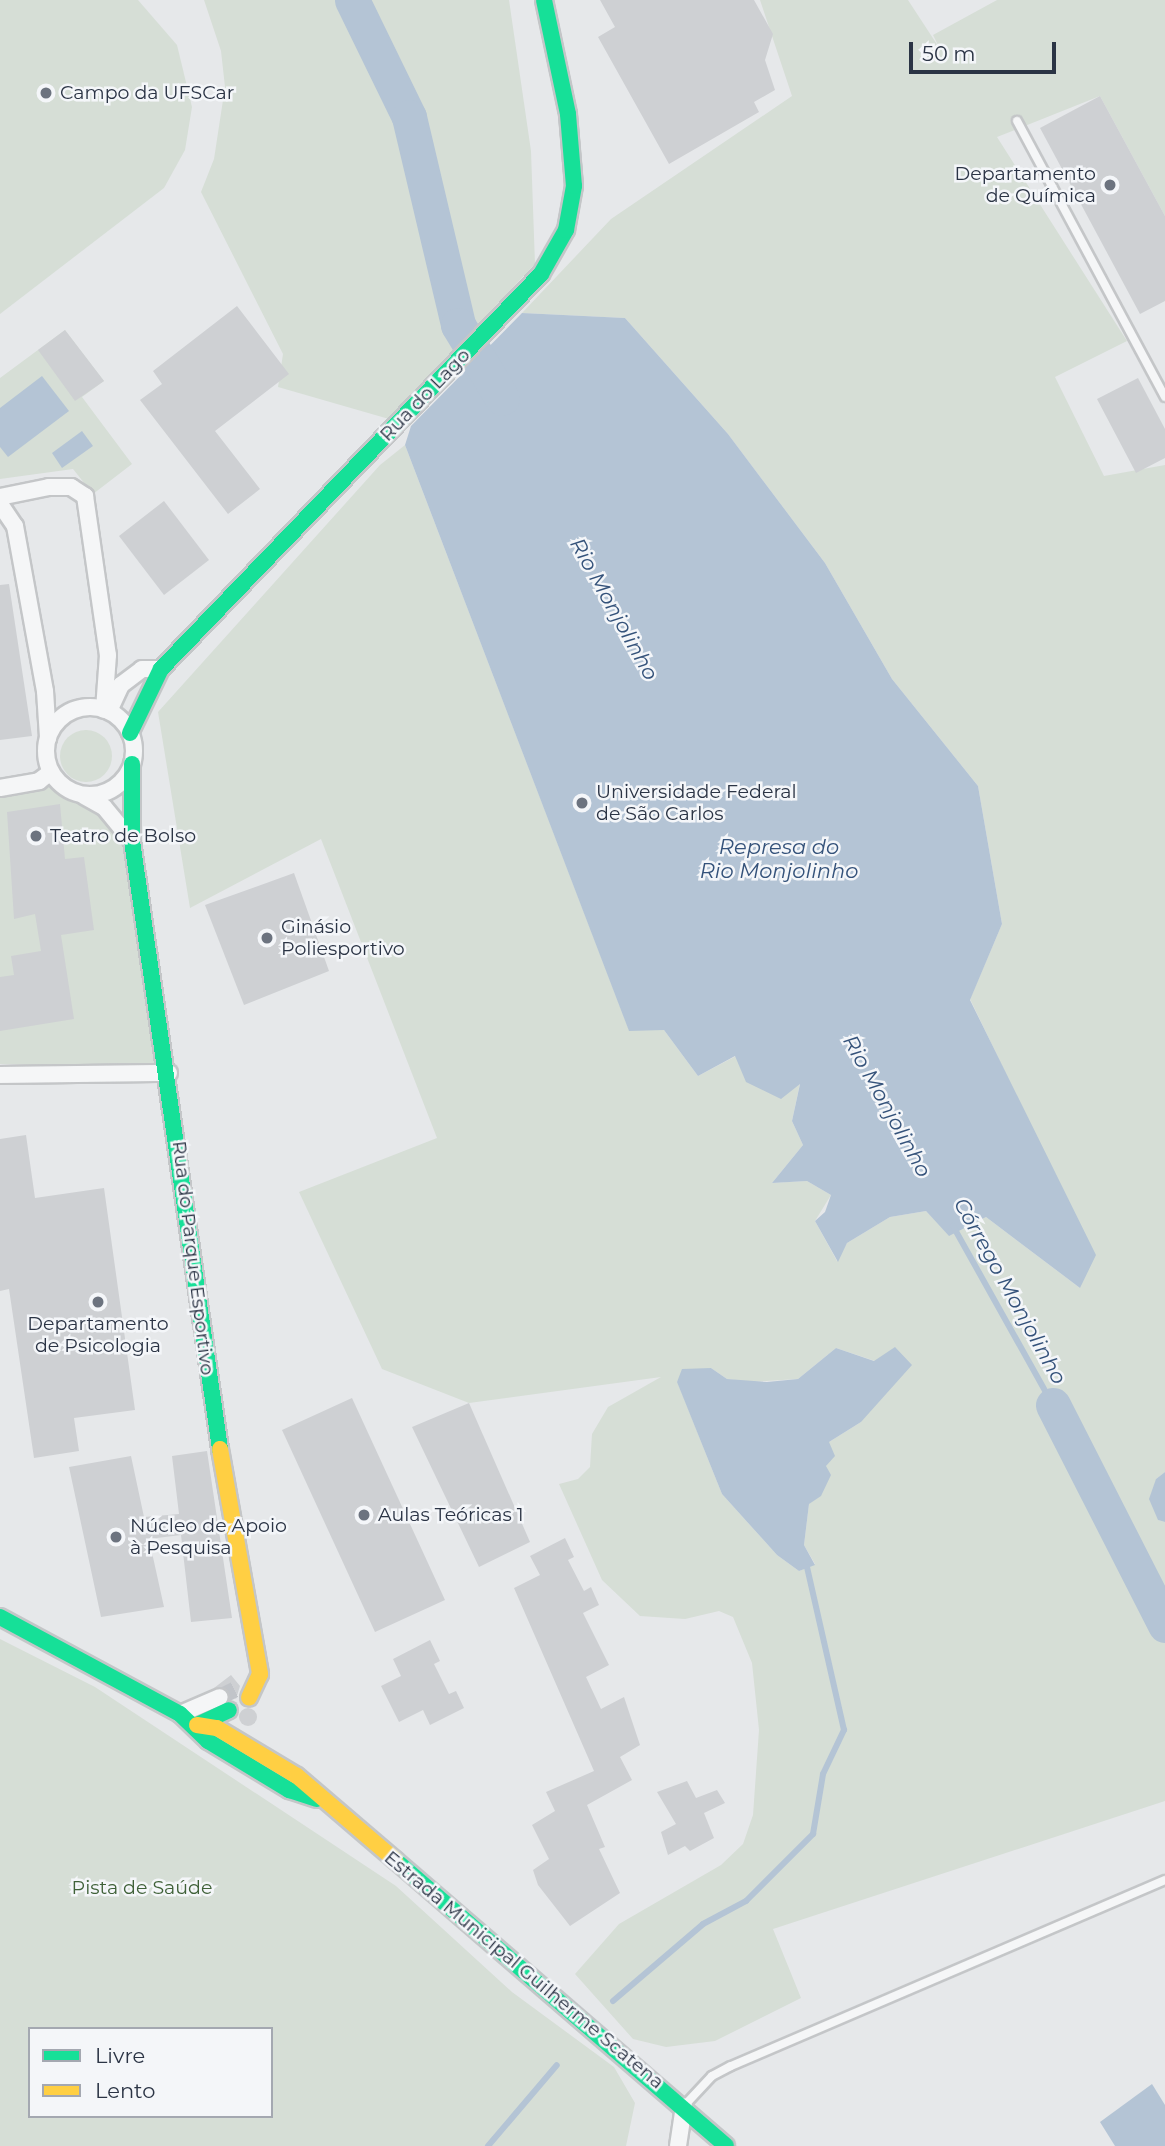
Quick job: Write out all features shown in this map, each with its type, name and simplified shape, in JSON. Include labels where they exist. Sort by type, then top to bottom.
[{"type":"street","name":"Rua do Lago","points":[[130,733],[161,669],[513,306],[541,274],[566,230],[574,186],[568,114],[544,0]]},
{"type":"street","points":[[0,497],[49,487],[71,487],[85,496],[108,655],[106,710]]},
{"type":"street","points":[[0,504],[15,526],[45,691],[51,772],[82,795],[104,807],[132,841]]},
{"type":"street","points":[[106,710],[121,685],[142,669],[161,669]]},
{"type":"street","points":[[48,738],[70,712],[106,710],[130,733],[132,764],[107,792],[82,795]]},
{"type":"street","name":"Rua do Parque Esportivo","points":[[132,764],[132,841],[169,1073],[218,1440],[260,1674],[244,1693]]},
{"type":"street","points":[[0,788],[39,781],[51,772]]},
{"type":"street","points":[[0,1076],[169,1073]]},
{"type":"street","name":"Estrada Municipal Guilherme Scatena","points":[[0,1617],[180,1714],[197,1725],[208,1741],[289,1790],[317,1799],[458,1911],[684,2106],[726,2146]]},
{"type":"street","points":[[180,1714],[225,1703],[197,1725]]},
{"type":"street","points":[[678,2146],[684,2106]]},
{"type":"lane","points":[[1017,121],[1165,397]]},
{"type":"lane","points":[[684,2106],[712,2076],[731,2066],[1165,1880]]},
{"type":"green space","points":[[0,0],[138,0],[177,45],[192,107],[185,150],[164,188],[0,314]]},
{"type":"green space","points":[[204,0],[509,0],[531,151],[535,264],[389,419],[278,387],[283,354],[201,192],[214,159],[225,87],[221,51]]},
{"type":"green space","points":[[760,0],[908,0],[940,49],[933,35],[997,0],[1165,0],[1165,216],[1100,96],[997,137],[1127,341],[1055,377],[1104,476],[1165,465],[1165,1472],[1156,1479],[1158,1520],[1165,1522],[1165,1801],[773,1929],[801,1998],[715,2041],[666,2047],[633,2039],[575,1974],[619,1924],[721,1865],[743,1844],[753,1815],[759,1730],[752,1663],[733,1617],[719,1611],[685,1619],[640,1616],[602,1580],[559,1484],[578,1479],[590,1467],[592,1434],[608,1407],[661,1377],[469,1403],[382,1369],[299,1192],[437,1138],[321,839],[190,908],[158,712],[380,465],[405,445],[629,1030],[664,1030],[698,1076],[736,1056],[800,1083],[792,1121],[803,1145],[772,1183],[807,1181],[831,1195],[815,1221],[837,1261],[847,1243],[890,1217],[926,1211],[949,1235],[986,1217],[1080,1288],[1006,1074],[970,999],[1002,924],[978,786],[892,679],[825,563],[728,434],[625,318],[522,313],[611,219],[792,96]],"holes":[[[836,1348],[875,1361],[861,1422],[829,1442],[826,1467],[809,1504],[804,1545],[815,1564],[799,1571],[777,1555],[722,1494],[677,1381],[711,1368],[727,1379],[750,1382],[798,1379]]]},
{"type":"green space","points":[[65,330],[104,381],[82,397],[132,464],[93,494],[73,469],[0,479],[0,378]]},
{"type":"green space","points":[[86,730],[96,732],[104,738],[110,746],[110,766],[104,774],[96,780],[86,782],[76,780],[68,774],[62,766],[60,756],[62,746],[68,738],[76,732]]},
{"type":"green space","points":[[67,784],[84,792],[126,835],[164,1068],[0,1064],[0,795]]},
{"type":"green space","name":"Pista de Saúde","points":[[0,1639],[95,1687],[396,1886],[512,1992],[614,2067],[635,2103],[626,2146],[0,2146]]},
{"type":"water","name":"Represa do Rio Monjolinho","points":[[522,313],[625,318],[728,434],[825,563],[892,679],[978,786],[1002,924],[970,1000],[1096,1255],[1080,1288],[986,1217],[949,1236],[926,1211],[890,1217],[847,1243],[838,1262],[815,1221],[825,1212],[831,1195],[807,1181],[772,1183],[803,1145],[792,1121],[800,1084],[781,1099],[746,1082],[735,1056],[698,1076],[664,1030],[629,1031],[405,445],[411,426]]},
{"type":"water","points":[[42,376],[69,411],[8,457],[0,447],[0,408]]},
{"type":"water","points":[[82,431],[93,446],[62,468],[52,453]]},
{"type":"water","points":[[895,1347],[912,1365],[861,1422],[829,1442],[835,1456],[826,1466],[831,1475],[821,1496],[809,1504],[804,1545],[815,1565],[799,1571],[777,1555],[722,1494],[677,1382],[682,1369],[711,1368],[727,1379],[767,1382],[798,1379],[836,1348],[874,1361]]},
{"type":"water","points":[[1165,1472],[1165,1522],[1158,1520],[1149,1499],[1156,1479]]},
{"type":"water","points":[[1152,2084],[1165,2105],[1165,2146],[1115,2146],[1100,2122]]},
{"type":"building","points":[[600,0],[754,0],[773,34],[765,60],[775,90],[754,102],[759,112],[669,164],[598,37],[615,27]]},
{"type":"building","name":"Departamento de Química","points":[[1100,96],[1165,216],[1165,301],[1140,314],[1040,128]]},
{"type":"building","points":[[237,306],[289,374],[215,431],[260,489],[228,514],[140,400],[162,384],[153,371]]},
{"type":"building","points":[[65,330],[104,381],[75,401],[38,350]]},
{"type":"building","points":[[1138,378],[1165,429],[1165,458],[1136,473],[1097,399]]},
{"type":"building","points":[[164,501],[209,560],[164,595],[119,536]]},
{"type":"building","points":[[9,584],[32,736],[0,740],[0,585]]},
{"type":"building","points":[[60,804],[65,859],[84,857],[94,930],[61,935],[74,1019],[0,1031],[0,977],[14,975],[11,956],[41,951],[35,914],[14,919],[7,812]]},
{"type":"building","name":"Ginásio Poliesportivo","points":[[294,873],[329,971],[244,1005],[205,905]]},
{"type":"building","points":[[26,1135],[35,1198],[104,1188],[135,1410],[74,1418],[79,1451],[34,1458],[9,1289],[0,1291],[0,1139]]},
{"type":"building","name":"Aulas Teóricas 1","points":[[352,1398],[445,1600],[375,1632],[282,1430]]},
{"type":"building","points":[[469,1403],[530,1542],[479,1567],[412,1427]]},
{"type":"building","points":[[207,1451],[232,1618],[191,1622],[181,1535],[149,1539],[164,1607],[101,1617],[69,1467],[131,1456],[144,1517],[179,1514],[172,1456]]},
{"type":"building","points":[[565,1538],[574,1557],[568,1560],[584,1591],[591,1587],[599,1605],[583,1613],[609,1665],[586,1677],[601,1709],[624,1697],[640,1745],[620,1757],[632,1780],[587,1805],[605,1847],[599,1849],[620,1893],[570,1926],[538,1885],[533,1870],[549,1859],[532,1825],[555,1811],[546,1792],[594,1771],[514,1588],[540,1575],[530,1556]]},
{"type":"building","points":[[430,1640],[440,1661],[434,1664],[449,1694],[456,1691],[464,1708],[430,1725],[423,1710],[399,1722],[381,1686],[401,1676],[393,1659]]},
{"type":"building","points":[[231,1675],[240,1686],[236,1699],[226,1688],[214,1688]]},
{"type":"building","points":[[248,1708],[254,1711],[257,1717],[254,1723],[248,1726],[242,1723],[239,1717],[242,1711]]},
{"type":"building","points":[[687,1781],[696,1798],[717,1790],[725,1803],[704,1813],[714,1838],[690,1851],[685,1846],[668,1855],[661,1832],[676,1824],[657,1792]]},
{"type":"waterway","name":"Rio Monjolinho","points":[[352,0],[409,117],[458,325],[502,398]]},
{"type":"waterway","name":"Córrego Monjolinho","points":[[953,1226],[1053,1405]]},
{"type":"waterway","name":"Rio Monjolinho","points":[[1053,1405],[1165,1625]]},
{"type":"waterway","points":[[613,2001],[703,1924],[746,1901],[813,1834],[823,1774],[844,1730],[807,1567]]},
{"type":"waterway","points":[[488,2146],[557,2065]]},
{"type":"tunnel","points":[[220,1697],[240,1687]]},
{"type":"traffic: fast","points":[[130,733],[161,669],[541,274],[566,230],[574,186],[568,114],[544,0]]},
{"type":"traffic: fast","points":[[132,764],[132,841],[220,1449]]},
{"type":"traffic: fast","points":[[0,1617],[180,1714],[208,1741],[289,1790],[317,1799]]},
{"type":"traffic: fast","points":[[197,1725],[229,1710]]},
{"type":"traffic: fast","points":[[395,1860],[726,2146]]},
{"type":"traffic: slow","points":[[220,1449],[260,1674],[249,1698]]},
{"type":"traffic: slow","points":[[197,1725],[217,1728],[297,1776],[395,1860]]},
{"type":"place","name":"Campo da UFSCar","points":[[46,93]]},
{"type":"place","name":"Departamento de Química","points":[[1110,185]]},
{"type":"place","name":"Universidade Federal de São Carlos","points":[[582,803]]},
{"type":"place","name":"Teatro de Bolso","points":[[36,836]]},
{"type":"place","name":"Ginásio Poliesportivo","points":[[267,938]]},
{"type":"place","name":"Departamento de Psicologia","points":[[98,1302]]},
{"type":"place","name":"Aulas Teóricas 1","points":[[364,1515]]},
{"type":"place","name":"Núcleo de Apoio à Pesquisa","points":[[116,1537]]}]
